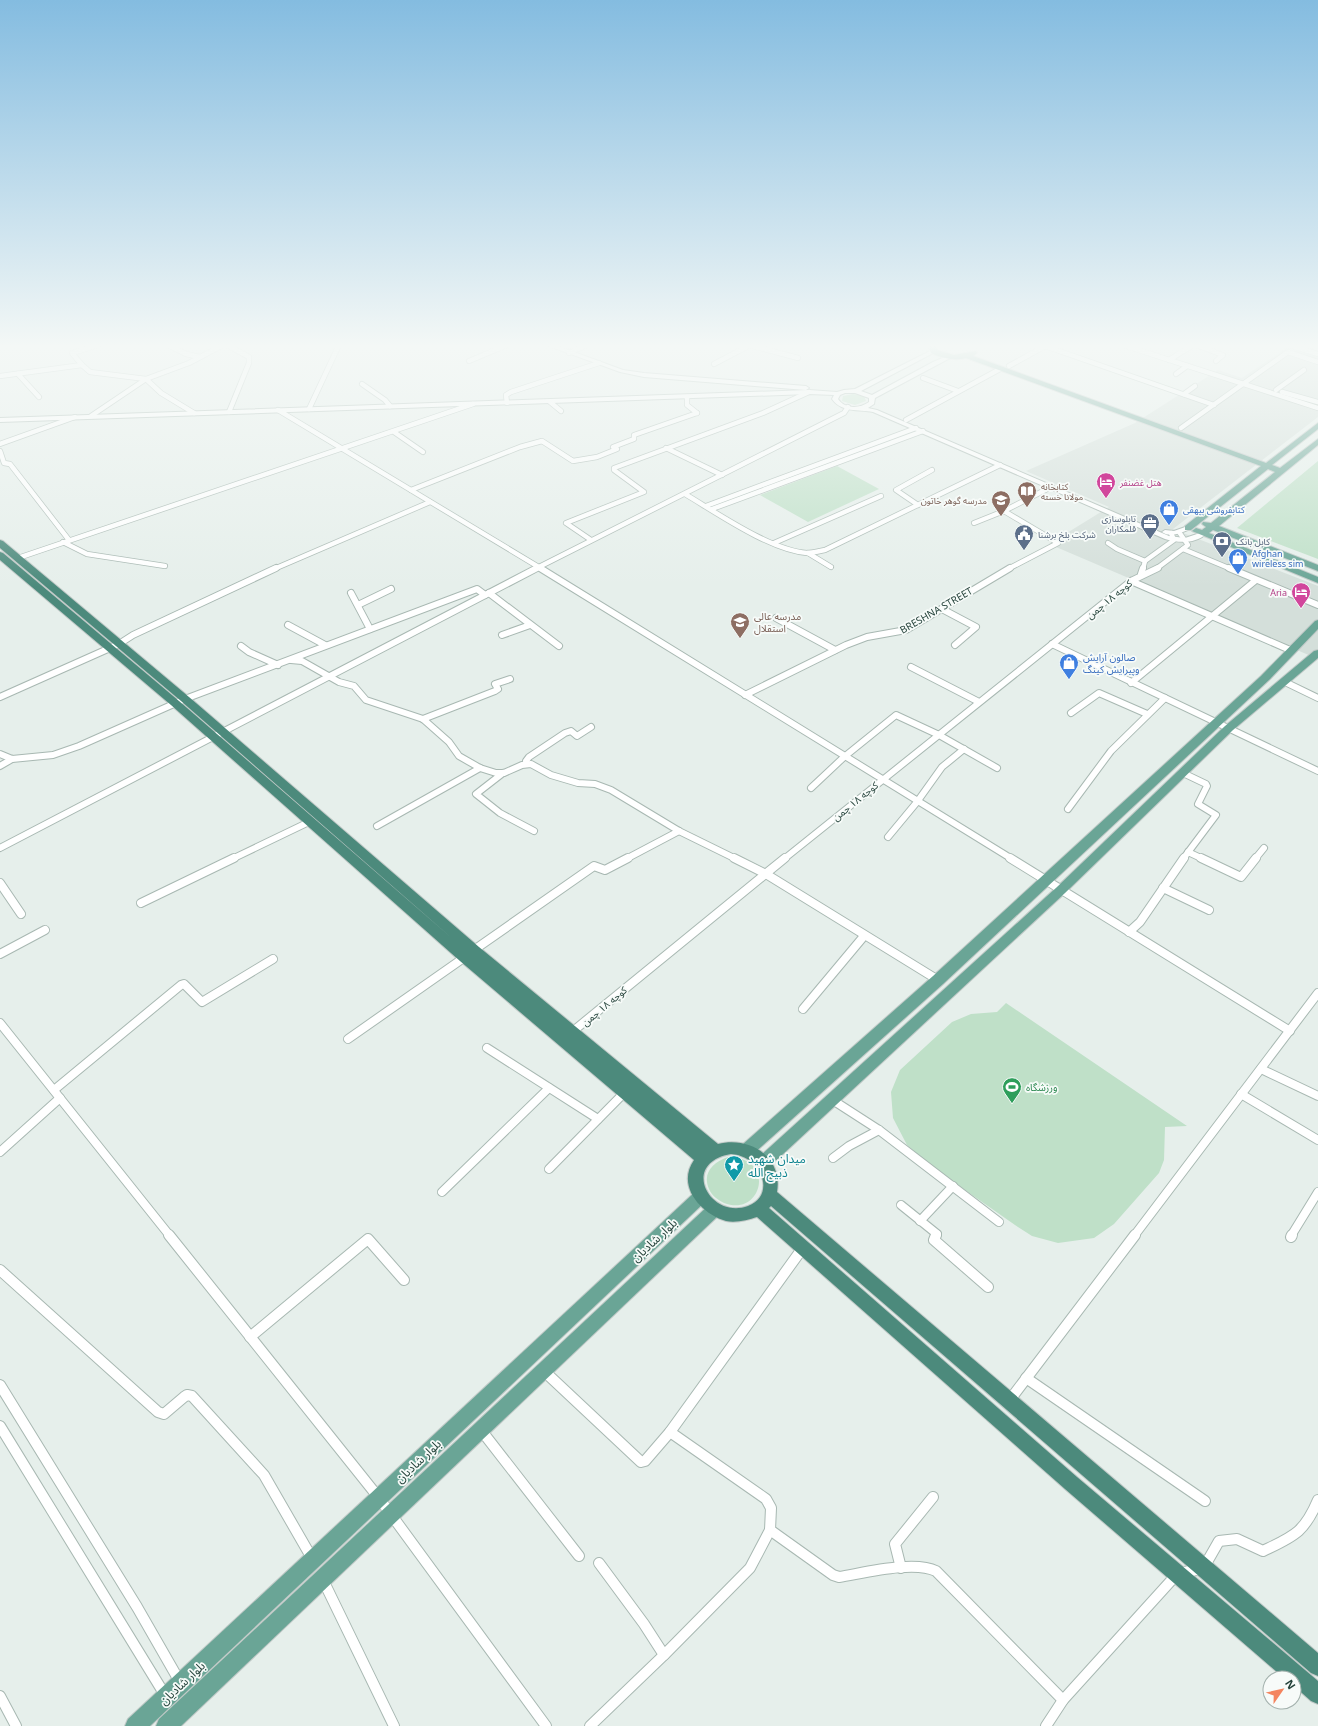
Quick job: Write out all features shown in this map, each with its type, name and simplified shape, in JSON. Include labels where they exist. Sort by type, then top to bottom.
[{"type":"highway","points":[[0,543],[114,646]]},
{"type":"highway","points":[[0,555],[180,701],[470,953],[625,1092],[710,1155]]},
{"type":"highway","points":[[219,735],[311,820],[470,953],[572,1032],[710,1155]]},
{"type":"highway","points":[[731,1148],[747,1150],[764,1162],[769,1173],[771,1184],[763,1202],[748,1214],[736,1216],[714,1210],[700,1197],[696,1187],[698,1167],[710,1155],[731,1148]]},
{"type":"highway","points":[[763,1202],[802,1249],[1318,1694]]},
{"type":"highway","points":[[763,1202],[1009,1401],[1203,1569],[1318,1666]]},
{"type":"main road","points":[[1162,426],[1284,468]]},
{"type":"main road","points":[[1174,426],[1270,463]]},
{"type":"main road","points":[[1184,530],[1318,426]]},
{"type":"main road","points":[[1203,534],[1318,442]]},
{"type":"main road","points":[[1197,520],[1318,568]]},
{"type":"main road","points":[[1184,530],[1203,534],[1318,580]]},
{"type":"main road","points":[[747,1150],[938,980],[1265,678],[1290,650],[1318,623]]},
{"type":"main road","points":[[764,1162],[831,1099],[1061,890],[1229,728],[1316,658]]},
{"type":"main road","name":"بلوار شادیان","points":[[135,1726],[182,1684],[700,1197]]},
{"type":"main road","name":"بلوار شادیان","points":[[175,1723],[322,1579],[714,1210]]},
{"type":"street","points":[[0,444],[52,426]]},
{"type":"street","points":[[304,426],[539,567],[844,757],[1290,1031]]},
{"type":"street","points":[[18,558],[341,448],[412,426]]},
{"type":"street","points":[[411,490],[520,447],[542,441],[573,461],[597,457],[617,449],[613,448],[634,439],[634,435],[660,426]]},
{"type":"street","points":[[591,540],[566,523],[644,492],[613,469],[728,426]]},
{"type":"street","points":[[0,848],[591,540],[686,494],[819,426]]},
{"type":"street","points":[[910,426],[1174,540],[1196,538],[1203,534]]},
{"type":"street","points":[[919,426],[1162,531],[1171,533],[1184,530],[1185,540],[1188,544],[1183,549],[1318,605]]},
{"type":"street","points":[[1181,428],[1185,426]]},
{"type":"street","points":[[706,506],[916,428]]},
{"type":"street","points":[[712,509],[923,431]]},
{"type":"street","points":[[394,432],[423,452]]},
{"type":"street","points":[[666,448],[722,475]]},
{"type":"street","points":[[0,451],[4,463],[10,464],[37,498],[66,541],[87,554],[165,566]]},
{"type":"street","points":[[686,494],[774,543],[796,551],[808,553],[826,550],[1000,465]]},
{"type":"street","points":[[918,505],[896,490],[932,470]]},
{"type":"street","points":[[974,523],[1004,511],[1051,487]]},
{"type":"street","points":[[774,543],[881,496]]},
{"type":"street","points":[[0,697],[114,646],[134,635],[284,564],[430,502]]},
{"type":"street","name":"BRESHNA STREET","points":[[745,695],[835,650],[877,634],[897,633],[906,630],[998,574],[1058,543],[1004,511]]},
{"type":"street","points":[[1171,533],[1174,540]]},
{"type":"street","points":[[1108,543],[1117,549],[1145,561],[1174,540]]},
{"type":"street","name":"كوچه ١٨ چمن","points":[[572,1032],[882,780],[1131,581],[1141,574],[1159,567],[1183,549]]},
{"type":"street","points":[[808,553],[831,567]]},
{"type":"street","name":"كوچه ١٨ چمن","points":[[1141,574],[1145,561]]},
{"type":"street","points":[[1131,683],[1256,580]]},
{"type":"street","points":[[1131,581],[1290,650]]},
{"type":"street","points":[[358,605],[391,589]]},
{"type":"street","points":[[0,766],[12,759],[53,755],[79,746],[180,701],[291,660],[325,645],[477,589],[487,594],[559,646]]},
{"type":"street","points":[[351,593],[370,629]]},
{"type":"street","points":[[942,609],[976,627],[955,645]]},
{"type":"street","points":[[776,618],[835,650]]},
{"type":"street","points":[[502,635],[530,624]]},
{"type":"street","points":[[288,625],[300,630],[325,645]]},
{"type":"street","points":[[1052,644],[1318,771]]},
{"type":"street","points":[[241,646],[250,654],[271,660],[278,665]]},
{"type":"street","points":[[291,660],[302,661],[339,682],[354,686],[366,700],[415,715],[423,719],[449,742],[459,756],[480,768],[496,773],[504,773]]},
{"type":"street","points":[[911,668],[980,702]]},
{"type":"street","points":[[423,719],[495,691],[498,689],[495,684],[510,679]]},
{"type":"street","points":[[1285,682],[1318,698]]},
{"type":"street","points":[[1071,714],[1099,693],[1147,714]]},
{"type":"street","points":[[1068,809],[1111,750],[1165,698]]},
{"type":"street","points":[[811,788],[844,757],[896,715],[938,735],[997,768]]},
{"type":"street","points":[[527,764],[526,761],[529,757],[565,733],[572,731],[577,736],[591,727]]},
{"type":"street","points":[[888,837],[917,802],[942,767],[964,749]]},
{"type":"street","points":[[0,754],[12,759]]},
{"type":"street","points":[[534,831],[500,813],[476,794],[504,773],[527,764],[531,764],[551,775],[578,783],[595,784],[611,790],[679,831],[766,874],[864,936],[938,980]]},
{"type":"street","points":[[377,826],[480,768]]},
{"type":"street","points":[[1129,932],[1140,922],[1188,852],[1216,815],[1198,804],[1207,786],[1206,784],[1183,773]]},
{"type":"street","points":[[141,903],[311,820]]},
{"type":"street","points":[[348,1039],[594,866],[605,870],[679,831]]},
{"type":"street","points":[[1188,852],[1241,877],[1264,848]]},
{"type":"street","points":[[0,883],[21,914]]},
{"type":"street","points":[[1163,888],[1209,910]]},
{"type":"street","points":[[0,954],[45,930]]},
{"type":"street","points":[[803,1009],[864,936]]},
{"type":"street","points":[[0,1152],[57,1094],[181,985],[184,984],[202,1002],[273,959]]},
{"type":"street","points":[[1009,1401],[1318,993]]},
{"type":"street","points":[[0,1023],[379,1498],[546,1726]]},
{"type":"street","points":[[487,1048],[598,1119]]},
{"type":"street","points":[[1261,1069],[1318,1096]]},
{"type":"street","points":[[442,1192],[550,1088]]},
{"type":"street","points":[[549,1168],[625,1092]]},
{"type":"street","points":[[1241,1094],[1318,1140]]},
{"type":"street","points":[[831,1099],[880,1130],[999,1222]]},
{"type":"street","points":[[833,1158],[849,1146],[880,1130]]},
{"type":"street","points":[[920,1221],[953,1186]]},
{"type":"street","points":[[1291,1237],[1318,1192]]},
{"type":"street","points":[[901,1205],[937,1234],[934,1240],[988,1287]]},
{"type":"street","points":[[250,1337],[368,1239],[404,1280]]},
{"type":"street","points":[[543,1370],[641,1462],[645,1461],[670,1432],[802,1249]]},
{"type":"street","points":[[0,1270],[158,1412],[164,1414],[187,1394],[192,1396],[264,1475],[313,1560]]},
{"type":"street","points":[[1026,1378],[1205,1501]]},
{"type":"street","points":[[0,1385],[137,1607],[182,1684]]},
{"type":"street","points":[[0,1426],[167,1697],[175,1723]]},
{"type":"street","points":[[480,1429],[579,1556]]},
{"type":"street","points":[[590,1726],[664,1655],[750,1568],[770,1530],[771,1508],[766,1499],[670,1432]]},
{"type":"street","points":[[900,1568],[895,1544],[933,1497]]},
{"type":"street","points":[[1046,1726],[1063,1700],[1178,1573],[1203,1569],[1219,1542],[1237,1539],[1263,1551],[1301,1532],[1312,1517],[1318,1500]]},
{"type":"street","points":[[770,1530],[838,1577],[900,1568],[928,1567],[936,1571],[1063,1700]]},
{"type":"street","points":[[599,1563],[644,1624],[664,1655]]},
{"type":"street","points":[[322,1579],[394,1726]]},
{"type":"street","points":[[0,1696],[16,1726]]},
{"type":"shaded area","points":[[1129,426],[1307,426],[1173,529],[1318,586],[1318,659],[1049,544],[1109,507],[1026,471]]},
{"type":"green space","points":[[1318,461],[1318,559],[1237,528]]},
{"type":"green space","points":[[837,466],[879,489],[808,522],[760,495]]},
{"type":"green space","points":[[1006,1003],[1187,1126],[1165,1127],[1164,1160],[1159,1173],[1114,1224],[1094,1238],[1058,1243],[1032,1236],[932,1167],[907,1145],[893,1118],[891,1092],[900,1070],[952,1022],[971,1014],[997,1012]]},
{"type":"green space","points":[[728,1157],[743,1160],[753,1166],[758,1176],[759,1186],[755,1195],[748,1202],[737,1205],[724,1203],[715,1198],[709,1189],[707,1178],[710,1169],[718,1162]]},
{"type":"place","name":"هتل غضنفر","points":[[1106,499]]},
{"type":"place","name":"کتابخانه مولانا خسته","points":[[1027,508]]},
{"type":"place","name":"مدرسه گوهر خاتون","points":[[1001,517]]},
{"type":"place","name":"کتابفروشی بیهقی","points":[[1169,526]]},
{"type":"place","name":"تابلوسازی قلمکاران","points":[[1150,540]]},
{"type":"place","name":"شرکت بلخ برشنا","points":[[1024,551]]},
{"type":"place","name":"کابل بانک","points":[[1222,558]]},
{"type":"place","name":"Afghan wireless sim","points":[[1238,575]]},
{"type":"place","name":"Aria","points":[[1301,609]]},
{"type":"place","name":"مدرسه عالی استقلال","points":[[740,639]]},
{"type":"place","name":"صالون آرایش وپیرایش کینگ","points":[[1069,680]]},
{"type":"place","name":"ورزشگاه","points":[[1012,1104]]},
{"type":"place","name":"میدان شهید ذبیح الله","points":[[734,1182]]}]
